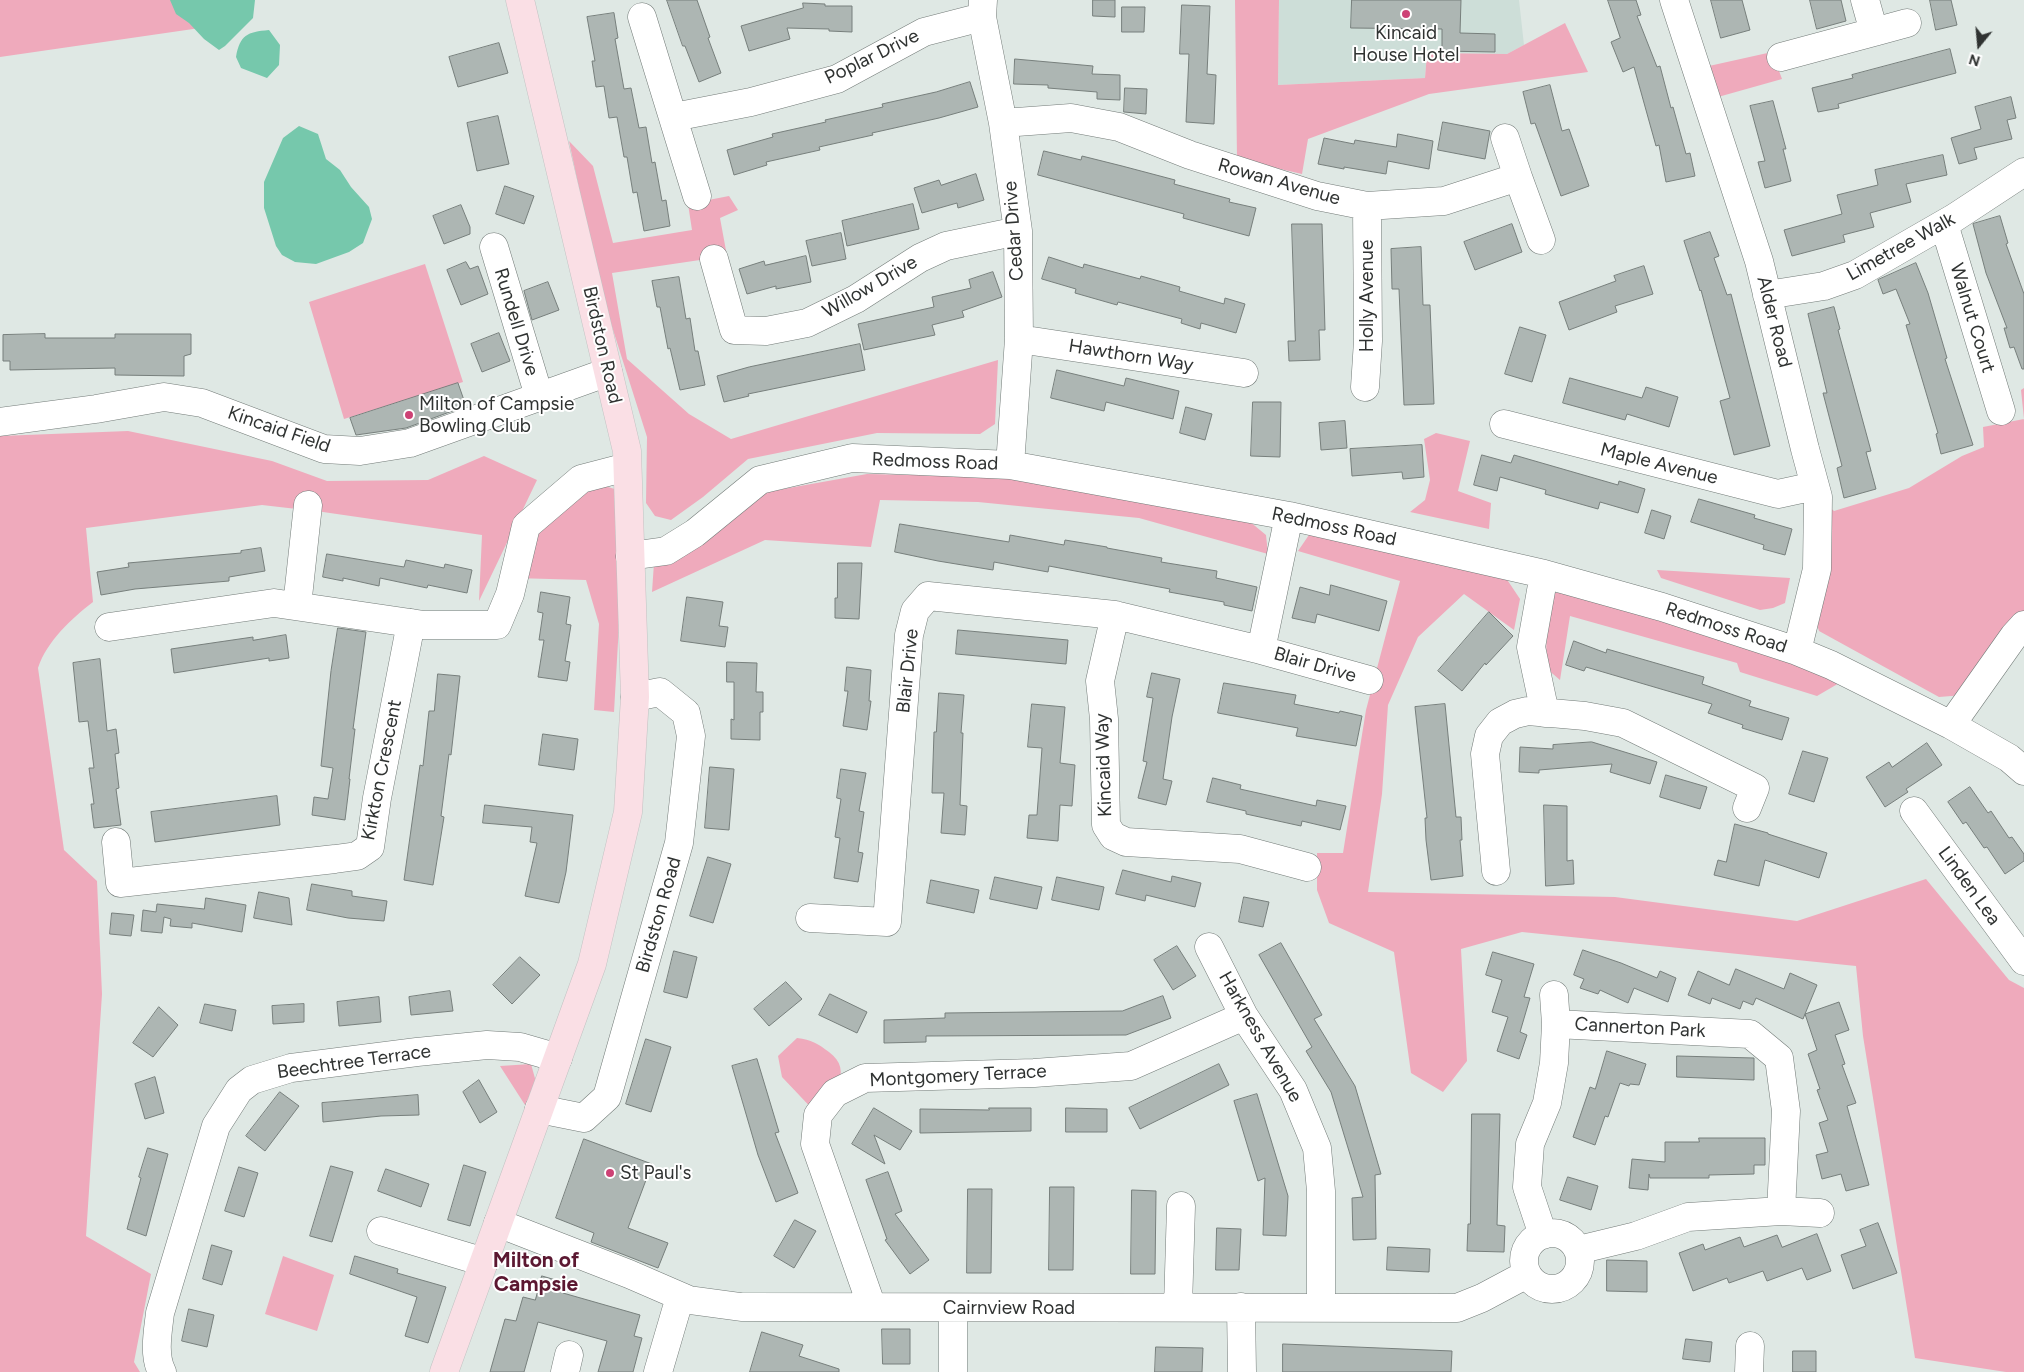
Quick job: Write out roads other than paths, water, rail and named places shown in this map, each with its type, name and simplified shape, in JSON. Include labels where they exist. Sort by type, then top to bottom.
[{"type":"main road","name":"Birdston Road","points":[[444,1372],[592,964],[628,812],[635,697],[627,451],[520,0]]},
{"type":"street","name":"Alder Road","points":[[1674,0],[1756,253],[1818,497],[1817,569],[1797,651]]},
{"type":"street","points":[[1866,0],[1874,32]]},
{"type":"street","name":"Poplar Drive","points":[[674,117],[751,102],[836,79],[924,32],[982,8]]},
{"type":"street","name":"Cedar Drive","points":[[982,8],[1004,123],[1018,231],[1019,339],[1010,465]]},
{"type":"street","points":[[642,17],[697,196]]},
{"type":"street","points":[[1781,57],[1907,23]]},
{"type":"street","name":"Rowan Avenue","points":[[1004,123],[1071,118],[1118,126],[1190,155],[1317,196],[1367,206],[1444,201],[1518,177]]},
{"type":"street","points":[[1505,138],[1540,240]]},
{"type":"street","name":"Limetree Walk","points":[[1767,296],[1824,286],[1855,274],[1944,224],[2024,172]]},
{"type":"street","name":"Holly Avenue","points":[[1365,387],[1368,341],[1367,206]]},
{"type":"street","name":"Walnut Court","points":[[1944,224],[2001,411]]},
{"type":"street","name":"Willow Drive","points":[[714,259],[734,330],[766,331],[807,323],[856,299],[920,258],[946,246],[1018,231]]},
{"type":"street","name":"Rundell Drive","points":[[494,247],[539,396]]},
{"type":"street","name":"Hawthorn Way","points":[[1019,339],[1244,373]]},
{"type":"street","name":"Kincaid Field","points":[[0,422],[96,409],[164,397],[202,403],[324,449],[360,451],[410,442],[608,372]]},
{"type":"street","name":"Maple Avenue","points":[[1504,424],[1778,494],[1815,486]]},
{"type":"street","name":"Redmoss Road","points":[[630,556],[666,551],[695,533],[760,480],[852,458],[1010,465],[1289,516],[1544,574],[1662,608],[1797,651],[1831,665],[1951,725],[2009,758],[2024,771]]},
{"type":"street","points":[[109,627],[274,603],[424,625],[498,625],[510,594],[526,526],[581,479],[627,467]]},
{"type":"street","points":[[297,606],[308,505]]},
{"type":"street","name":"Blair Drive","points":[[1261,650],[1289,516]]},
{"type":"street","points":[[1544,574],[1531,647],[1545,713]]},
{"type":"street","name":"Blair Drive","points":[[810,918],[887,922],[909,635],[915,611],[928,596],[1114,615],[1261,650],[1369,680]]},
{"type":"street","name":"Kincaid Way","points":[[1114,615],[1100,681],[1104,719],[1106,826],[1113,836],[1126,842],[1240,850],[1307,871]]},
{"type":"street","name":"Kirkton Crescent","points":[[116,842],[120,883],[357,856],[370,847],[411,623]]},
{"type":"street","points":[[1951,725],[2014,636],[2024,625]]},
{"type":"street","name":"Birdston Road","points":[[540,1109],[584,1118],[607,1097],[680,843],[691,736],[686,714],[660,692],[635,697]]},
{"type":"street","points":[[1496,871],[1485,754],[1489,736],[1500,722],[1515,714],[1528,711],[1585,716],[1623,723],[1754,788],[1747,808]]},
{"type":"street","name":"Linden Lea","points":[[1914,811],[2024,961]]},
{"type":"street","name":"Harkness Avenue","points":[[1209,947],[1244,1016],[1293,1090],[1317,1148],[1321,1191],[1320,1307]]},
{"type":"street","points":[[1554,996],[1556,1024]]},
{"type":"street","name":"Montgomery Terrace","points":[[872,1307],[815,1144],[818,1115],[835,1093],[865,1078],[1034,1073],[1131,1066],[1244,1016]]},
{"type":"street","name":"Cannerton Park","points":[[1543,1235],[1527,1187],[1530,1144],[1547,1103],[1554,1063],[1556,1024],[1750,1034],[1778,1058],[1786,1111],[1781,1211]]},
{"type":"street","name":"Beechtree Terrace","points":[[162,1372],[159,1366],[157,1337],[160,1313],[216,1126],[239,1090],[252,1080],[290,1068],[417,1052],[487,1045],[520,1047],[558,1058]]},
{"type":"street","points":[[1178,1307],[1181,1206]]},
{"type":"street","points":[[1578,1250],[1636,1236],[1688,1217],[1781,1211],[1820,1213]]},
{"type":"street","name":"Cairnview Road","points":[[498,1222],[630,1274],[689,1300],[740,1307],[1457,1308],[1482,1298],[1527,1274]]},
{"type":"street","points":[[381,1230],[484,1262]]},
{"type":"street","points":[[1560,1234],[1574,1243],[1578,1250],[1580,1260],[1575,1278],[1560,1288],[1550,1289],[1541,1287],[1533,1282],[1527,1274],[1524,1265],[1528,1246],[1535,1239],[1543,1235],[1560,1234]]},
{"type":"street","points":[[658,1372],[680,1296]]},
{"type":"street","points":[[1241,1307],[1242,1372]]},
{"type":"street","points":[[953,1308],[953,1372]]},
{"type":"place","name":"Kincaid House Hotel","points":[[1406,14]]},
{"type":"place","name":"Milton of Campsie Bowling Club","points":[[409,415]]},
{"type":"place","name":"St Paul's","points":[[610,1173]]},
{"type":"district","name":"Milton of Campsie","points":[[536,1273]]}]
